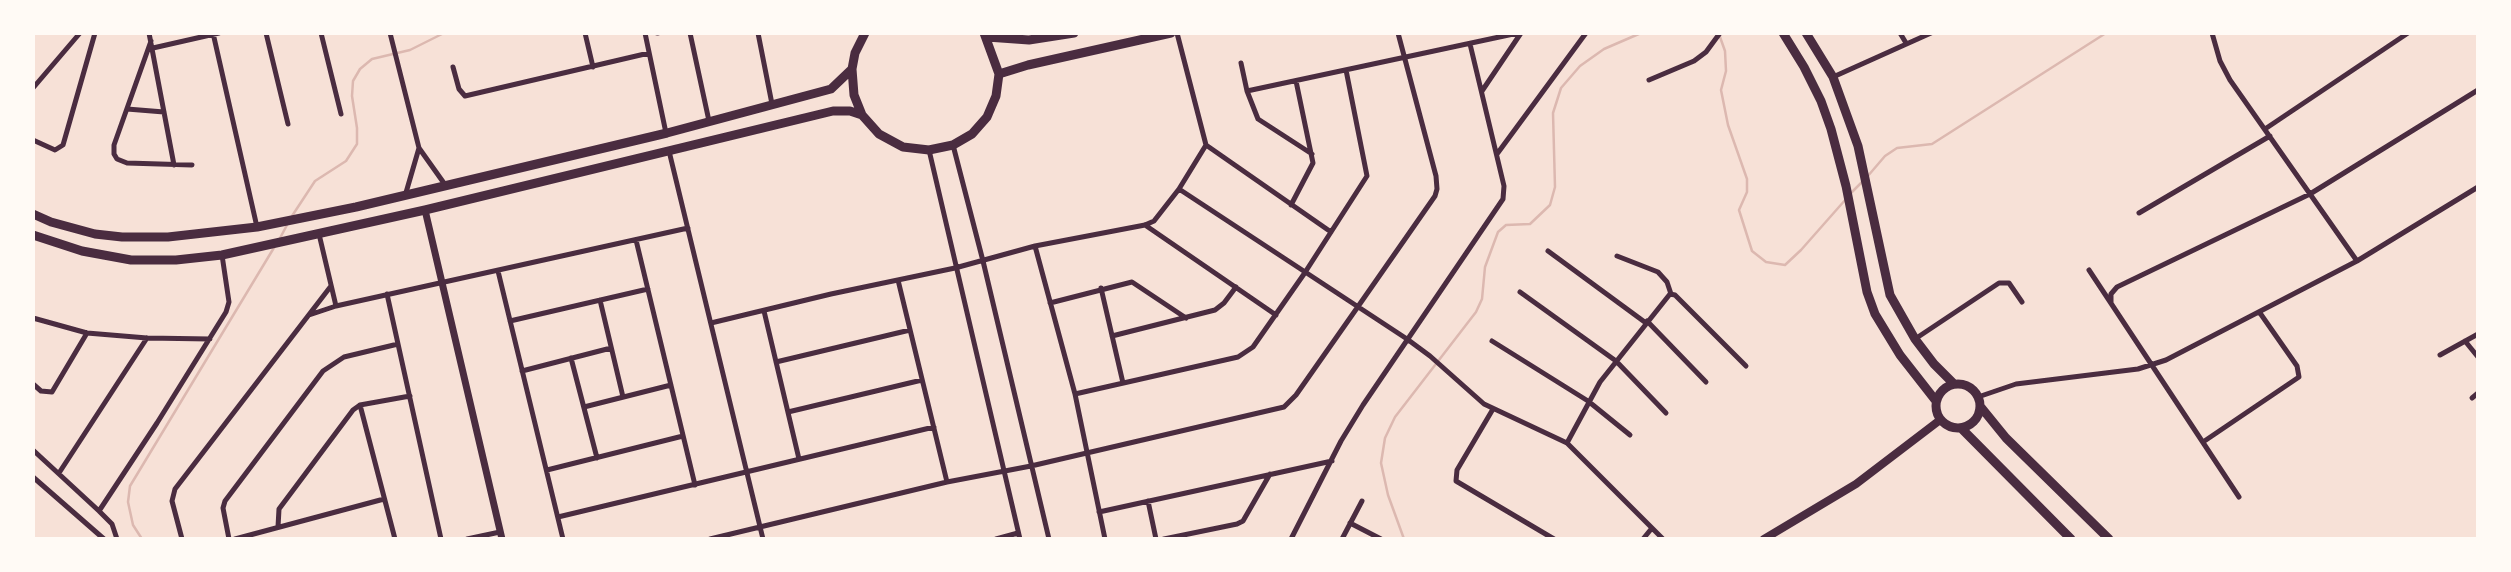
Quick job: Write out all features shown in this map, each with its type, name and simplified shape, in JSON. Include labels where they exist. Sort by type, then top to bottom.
[{"type":"main road","points":[[865,33],[855,53],[852,69],[854,95],[862,115],[880,134],[903,147],[929,150],[953,145],[972,134],[987,117],[996,96],[999,74],[986,35],[1028,40],[1069,34]]},
{"type":"main road","points":[[999,74],[1171,33]]},
{"type":"main road","points":[[1783,33],[1821,101],[1837,149],[1867,292],[1875,314],[1900,355],[1936,401],[1940,420],[1950,427],[1961,428],[1975,420],[1979,401]]},
{"type":"main road","points":[[1806,33],[1833,78],[1864,171],[1891,295],[1915,339],[1954,384]]},
{"type":"main road","points":[[33,214],[95,234],[122,237],[168,237],[257,227],[405,196],[667,133],[831,89],[852,69]]},
{"type":"main road","points":[[33,235],[82,251],[131,260],[164,261],[222,256],[425,210],[833,111],[850,111],[862,115]]},
{"type":"main road","points":[[1936,401],[1945,387],[1964,384],[1972,389],[2006,438],[2109,539]]},
{"type":"main road","points":[[1766,539],[1856,484],[1940,420]]},
{"type":"main road","points":[[1961,428],[2071,539]]},
{"type":"street","points":[[33,88],[80,33]]},
{"type":"street","points":[[33,140],[55,150],[64,145],[95,33]]},
{"type":"street","points":[[149,33],[174,165]]},
{"type":"street","points":[[266,33],[288,124]]},
{"type":"street","points":[[321,33],[341,114]]},
{"type":"street","points":[[390,33],[419,148],[446,186]]},
{"type":"street","points":[[585,33],[593,67]]},
{"type":"street","points":[[645,33],[667,133]]},
{"type":"street","points":[[690,33],[709,121]]},
{"type":"street","points":[[758,33],[772,104]]},
{"type":"street","points":[[1177,33],[1206,145],[1331,232]]},
{"type":"street","points":[[709,539],[947,482],[1031,466],[1284,407],[1296,395],[1357,309],[1437,189],[1438,183],[1398,33]]},
{"type":"street","points":[[1247,91],[1520,33]]},
{"type":"street","points":[[1482,91],[1520,33]]},
{"type":"street","points":[[1497,154],[1586,33]]},
{"type":"street","points":[[1900,33],[1906,43]]},
{"type":"street","points":[[1833,78],[1930,33]]},
{"type":"street","points":[[2212,33],[2224,70],[2357,261]]},
{"type":"street","points":[[2265,128],[2408,33]]},
{"type":"street","points":[[153,48],[215,34],[257,227]]},
{"type":"street","points":[[1649,80],[1695,61],[1718,36]]},
{"type":"street","points":[[151,40],[114,145],[114,157],[127,163],[192,165]]},
{"type":"street","points":[[1292,539],[1352,423],[1500,206],[1504,186],[1470,44]]},
{"type":"street","points":[[453,66],[459,89],[465,96],[649,53]]},
{"type":"street","points":[[1241,63],[1247,91],[1258,118],[1312,154]]},
{"type":"street","points":[[1075,394],[1238,357],[1253,347],[1367,176],[1346,71]]},
{"type":"street","points":[[1291,205],[1312,166],[1312,154],[1296,81]]},
{"type":"street","points":[[2111,303],[2111,294],[2118,287],[2310,194],[2478,90]]},
{"type":"street","points":[[127,109],[164,112]]},
{"type":"street","points":[[2139,214],[2270,136]]},
{"type":"street","points":[[953,145],[1049,539]]},
{"type":"street","points":[[711,323],[955,268],[1035,246],[1145,225],[1160,215],[1206,145]]},
{"type":"street","points":[[405,196],[419,148]]},
{"type":"street","points":[[670,150],[763,539]]},
{"type":"street","points":[[929,150],[1019,536],[996,539]]},
{"type":"street","points":[[1979,401],[2016,384],[2151,365],[2260,313],[2357,261],[2478,187]]},
{"type":"street","points":[[1179,189],[1357,309],[1407,339],[1493,410],[1567,443],[1664,539]]},
{"type":"street","points":[[425,210],[501,535],[467,539]]},
{"type":"street","points":[[1145,225],[1276,316]]},
{"type":"street","points":[[309,315],[387,294],[688,228]]},
{"type":"street","points":[[318,233],[335,306]]},
{"type":"street","points":[[636,240],[695,485]]},
{"type":"street","points":[[1035,246],[1075,394],[1105,539]]},
{"type":"street","points":[[1548,251],[1647,322],[1706,382]]},
{"type":"street","points":[[99,511],[228,308],[222,256]]},
{"type":"street","points":[[1617,256],[1658,272],[1667,282],[1671,294],[1746,366]]},
{"type":"street","points":[[2090,270],[2239,497]]},
{"type":"street","points":[[498,271],[563,539]]},
{"type":"street","points":[[898,281],[947,482]]},
{"type":"street","points":[[1050,303],[1126,282],[1136,283],[1186,318]]},
{"type":"street","points":[[1915,339],[1999,283],[2009,283],[2022,302]]},
{"type":"street","points":[[182,539],[172,502],[175,489],[331,286]]},
{"type":"street","points":[[1112,336],[1215,310],[1236,287]]},
{"type":"street","points":[[1101,288],[1123,383]]},
{"type":"street","points":[[510,321],[648,289]]},
{"type":"street","points":[[1520,292],[1616,360],[1666,414]]},
{"type":"street","points":[[387,294],[441,539]]},
{"type":"street","points":[[1567,443],[1588,401],[1616,360],[1671,294]]},
{"type":"street","points":[[600,300],[624,397]]},
{"type":"street","points":[[764,311],[799,459]]},
{"type":"street","points":[[2203,442],[2299,377],[2297,366],[2260,313]]},
{"type":"street","points":[[33,318],[87,333],[210,339]]},
{"type":"street","points":[[776,362],[910,330]]},
{"type":"street","points":[[33,384],[41,391],[52,392],[87,333]]},
{"type":"street","points":[[2440,355],[2478,334]]},
{"type":"street","points":[[59,474],[147,338]]},
{"type":"street","points":[[1492,341],[1588,401],[1630,435]]},
{"type":"street","points":[[2465,341],[2478,357]]},
{"type":"street","points":[[229,539],[223,509],[225,501],[323,371],[344,357],[398,344]]},
{"type":"street","points":[[522,371],[611,348]]},
{"type":"street","points":[[572,358],[597,458]]},
{"type":"street","points":[[788,412],[922,380]]},
{"type":"street","points":[[584,407],[671,385]]},
{"type":"street","points":[[2472,398],[2478,393]]},
{"type":"street","points":[[278,527],[279,509],[349,415],[360,405],[410,396]]},
{"type":"street","points":[[360,405],[395,539]]},
{"type":"street","points":[[1493,410],[1457,470],[1456,481],[1554,539]]},
{"type":"street","points":[[558,517],[934,427]]},
{"type":"street","points":[[547,470],[683,436]]},
{"type":"street","points":[[33,450],[112,524],[117,539]]},
{"type":"street","points":[[1099,512],[1332,461]]},
{"type":"street","points":[[1164,539],[1243,521],[1270,474]]},
{"type":"street","points":[[33,477],[104,539]]},
{"type":"street","points":[[235,539],[384,499]]},
{"type":"street","points":[[1148,501],[1156,539]]},
{"type":"street","points":[[1342,539],[1362,501]]},
{"type":"street","points":[[1350,523],[1381,539]]},
{"type":"street","points":[[1643,539],[1652,528]]},
{"type":"waterway","points":[[292,216],[315,181],[346,161],[357,144],[352,96],[353,81],[360,69],[372,59],[410,50],[444,33]]},
{"type":"waterway","points":[[1404,539],[1388,495],[1381,463],[1385,438],[1395,417],[1476,312],[1482,299],[1485,267],[1498,232],[1506,225],[1530,224],[1550,205],[1555,187],[1553,113],[1561,88],[1580,66],[1604,49],[1641,33]]},
{"type":"waterway","points":[[1867,177],[1885,156],[1897,148],[1932,144],[2106,33]]},
{"type":"waterway","points":[[1720,37],[1725,51],[1726,71],[1721,90],[1728,125],[1747,179],[1747,192],[1739,210],[1752,251],[1766,262],[1785,265],[1846,199]]},
{"type":"waterway","points":[[1850,194],[1863,181]]},
{"type":"waterway","points":[[279,240],[287,225]]},
{"type":"waterway","points":[[142,539],[133,525],[128,502],[130,486],[275,246]]}]
